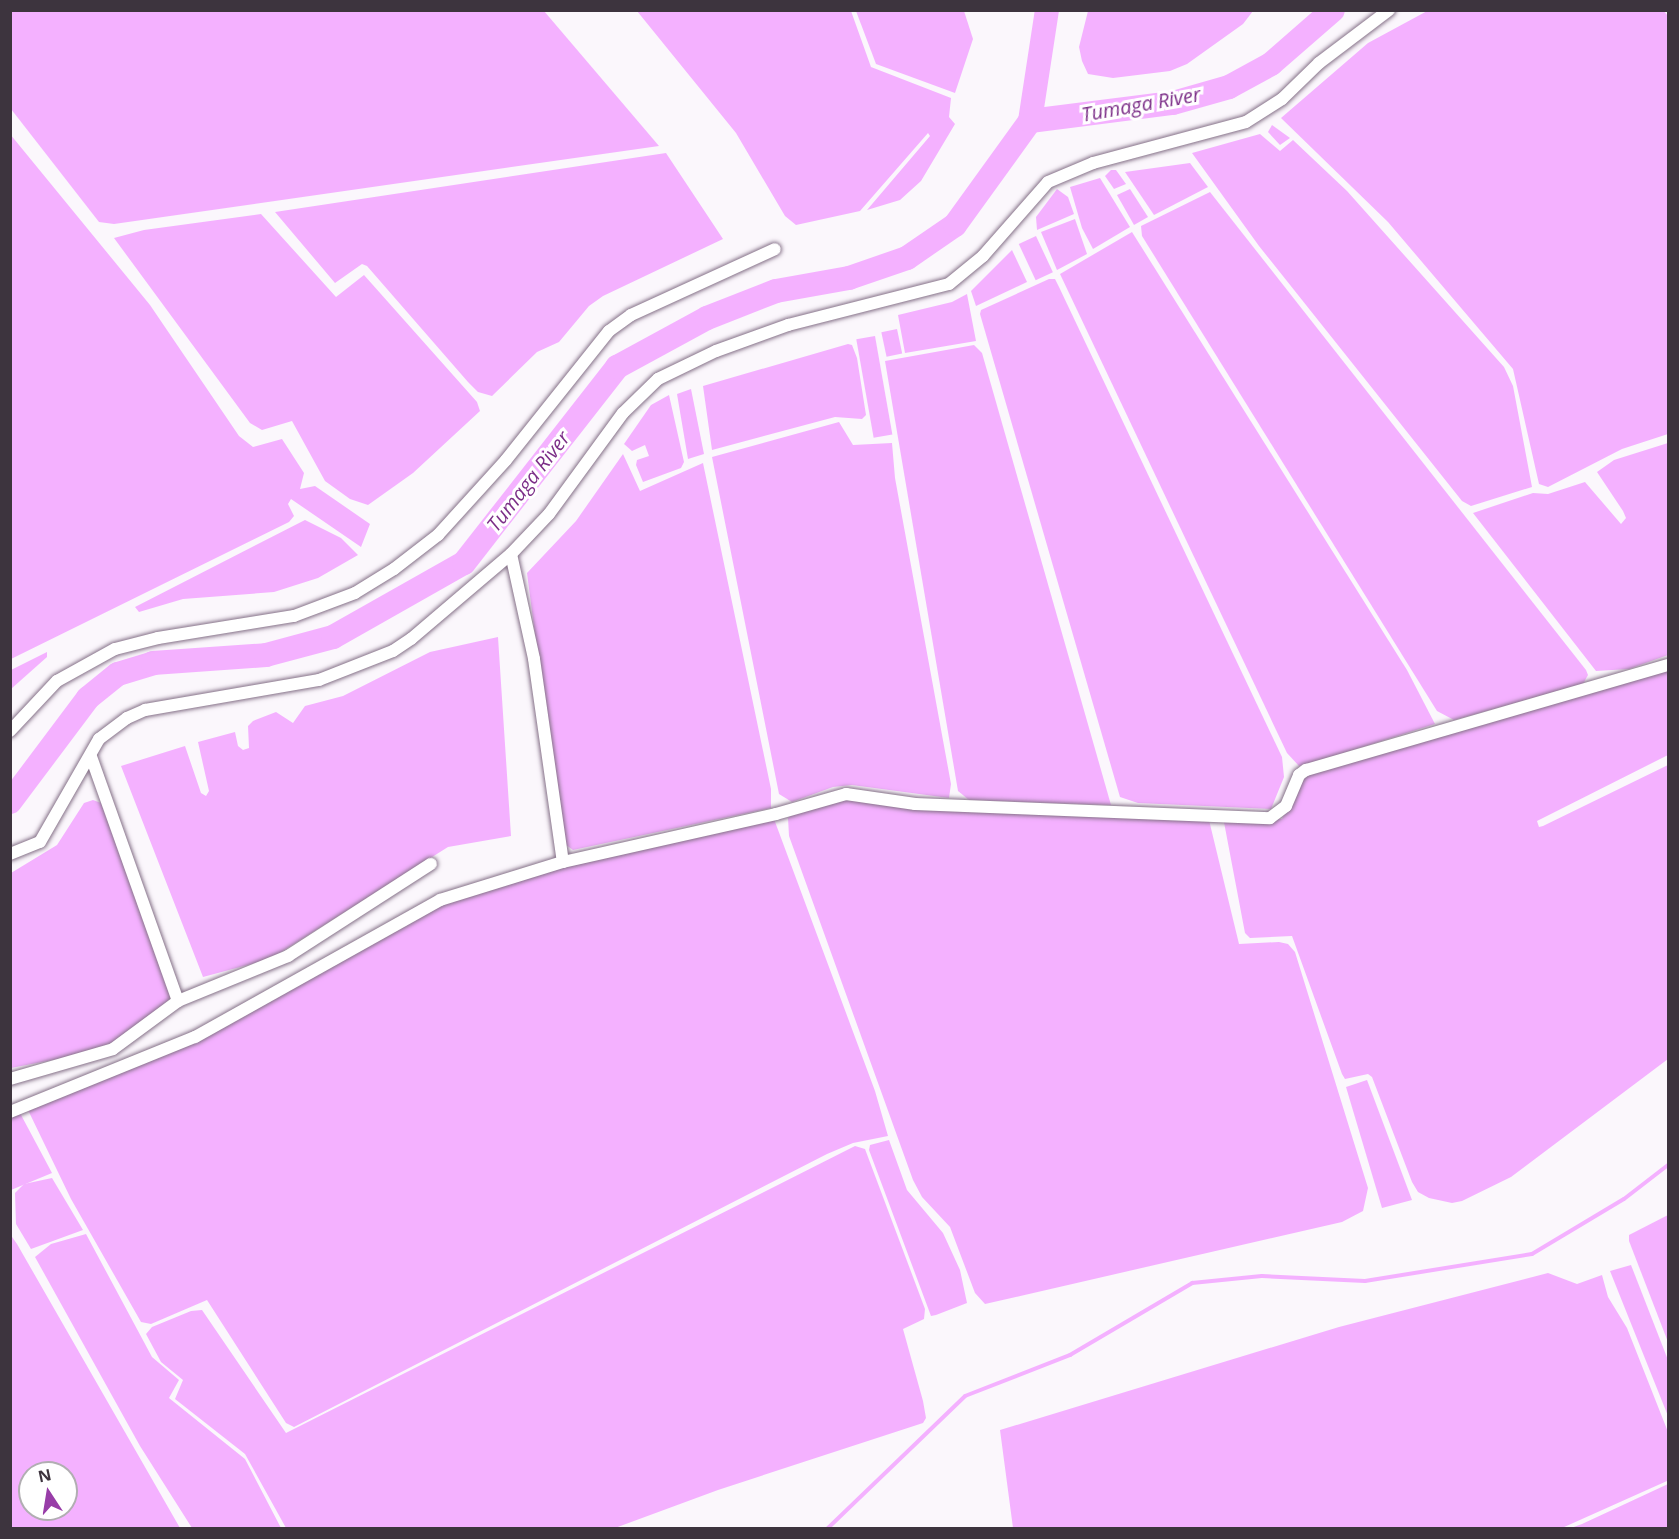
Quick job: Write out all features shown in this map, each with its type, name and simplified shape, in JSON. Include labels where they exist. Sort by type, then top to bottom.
[{"type":"street","points":[[10,854],[40,842],[90,757],[110,728],[145,710],[288,688],[393,651],[442,616],[511,554],[549,514],[639,393],[658,379],[716,351],[788,325],[949,284],[983,256],[1048,182],[1093,163],[1246,122],[1282,99],[1319,63],[1389,10]]},
{"type":"street","points":[[10,731],[57,681],[115,649],[158,638],[294,616],[355,593],[394,569],[438,535],[484,485],[609,331],[631,315],[775,249]]},
{"type":"street","points":[[511,554],[534,659],[563,862]]},
{"type":"street","points":[[10,1112],[195,1037],[440,900],[563,862],[776,814],[846,794],[915,804],[1270,818],[1286,806],[1299,775],[1306,770],[1668,665]]},
{"type":"street","points":[[90,757],[178,1001]]},
{"type":"street","points":[[10,1079],[113,1049],[178,1001],[288,956],[431,864]]},
{"type":"shaded area","points":[[11,10],[544,11],[659,146],[114,224],[99,222],[11,109]]},
{"type":"shaded area","points":[[1088,10],[1253,11],[1243,24],[1187,64],[1170,71],[1113,78],[1088,74],[1082,61],[1079,47]]},
{"type":"shaded area","points":[[1429,10],[1663,10],[1668,16],[1668,434],[1622,449],[1548,487],[1539,484],[1513,369],[1388,222],[1281,118],[1368,43]]},
{"type":"shaded area","points":[[637,11],[851,11],[871,67],[951,98],[949,117],[955,124],[921,181],[900,200],[867,210],[930,136],[928,133],[860,211],[796,225],[785,216],[736,133]]},
{"type":"shaded area","points":[[856,11],[964,11],[973,39],[955,93],[876,64]]},
{"type":"shaded area","points":[[1272,125],[1290,138],[1280,145],[1268,132]]},
{"type":"shaded area","points":[[10,134],[150,305],[239,436],[253,447],[282,439],[304,473],[300,489],[315,486],[370,524],[361,547],[291,499],[288,504],[294,516],[289,522],[11,659]]},
{"type":"shaded area","points":[[1260,134],[1280,151],[1293,140],[1347,191],[1504,367],[1513,386],[1532,487],[1471,506],[1462,501],[1259,246],[1192,153]]},
{"type":"shaded area","points":[[666,153],[723,239],[603,296],[589,306],[559,342],[537,352],[492,396],[478,392],[468,382],[367,266],[362,264],[335,283],[275,212]]},
{"type":"shaded area","points":[[1190,163],[1208,187],[1154,215],[1125,172]]},
{"type":"shaded area","points":[[1111,170],[1116,170],[1126,184],[1114,189],[1105,176]]},
{"type":"shaded area","points":[[1100,178],[1130,227],[1093,249],[1082,228],[1070,187]]},
{"type":"shaded area","points":[[1057,189],[1068,197],[1074,214],[1037,230],[1036,217]]},
{"type":"shaded area","points":[[1130,189],[1148,217],[1134,225],[1117,195]]},
{"type":"shaded area","points":[[1210,192],[1586,670],[1588,675],[1583,684],[1454,720],[1437,711],[1142,236],[1141,226]]},
{"type":"shaded area","points":[[261,214],[336,297],[364,275],[477,402],[480,411],[413,473],[368,505],[350,499],[325,481],[292,421],[262,430],[250,423],[114,238],[144,230]]},
{"type":"shaded area","points":[[1075,219],[1087,254],[1057,270],[1041,232]]},
{"type":"shaded area","points":[[1132,232],[1407,670],[1435,724],[1299,766],[1287,753],[1060,274]]},
{"type":"shaded area","points":[[1036,236],[1053,272],[1036,280],[1019,244]]},
{"type":"shaded area","points":[[1012,250],[1027,282],[976,306],[971,291]]},
{"type":"shaded area","points":[[1049,279],[1055,279],[1059,287],[1282,757],[1284,777],[1271,809],[1138,803],[1120,797],[980,314],[981,310]]},
{"type":"shaded area","points":[[967,294],[976,341],[905,353],[898,315],[952,302]]},
{"type":"shaded area","points":[[897,329],[902,353],[887,357],[881,332]]},
{"type":"shaded area","points":[[875,336],[892,434],[874,438],[856,339]]},
{"type":"shaded area","points":[[848,344],[852,345],[857,358],[866,415],[862,419],[835,417],[712,450],[703,386]]},
{"type":"shaded area","points":[[974,345],[982,353],[1111,805],[969,800],[958,791],[885,361]]},
{"type":"shaded area","points":[[691,389],[704,454],[688,459],[677,394]]},
{"type":"shaded area","points":[[669,395],[684,462],[681,468],[643,482],[636,465],[637,460],[649,456],[645,445],[632,451],[624,444],[651,405]]},
{"type":"shaded area","points":[[839,422],[853,445],[892,443],[895,478],[951,784],[949,798],[852,785],[833,787],[792,802],[779,794],[712,457]]},
{"type":"shaded area","points":[[1668,443],[1668,655],[1629,669],[1596,671],[1473,513],[1533,493],[1548,494],[1585,482],[1621,524],[1626,518],[1623,511],[1597,472],[1614,460]]},
{"type":"shaded area","points":[[623,454],[640,491],[703,463],[771,789],[771,808],[573,850],[562,842],[527,573],[576,521]]},
{"type":"shaded area","points":[[305,520],[341,538],[358,555],[318,578],[274,592],[183,599],[139,612],[135,607]]},
{"type":"shaded area","points":[[498,637],[511,836],[448,847],[270,959],[203,977],[121,766],[185,746],[201,793],[206,796],[209,791],[198,742],[235,732],[238,746],[243,750],[249,748],[248,726],[253,721],[276,712],[293,723],[305,706],[343,696],[430,652]]},
{"type":"shaded area","points":[[47,652],[47,657],[11,689],[11,670]]},
{"type":"shaded area","points":[[1668,667],[1668,755],[1537,821],[1539,827],[1543,826],[1668,765],[1668,1059],[1511,1177],[1462,1201],[1452,1203],[1429,1198],[1418,1192],[1412,1182],[1372,1077],[1368,1074],[1345,1079],[1342,1074],[1292,936],[1250,938],[1245,933],[1223,817],[1282,819],[1299,781],[1308,774]]},
{"type":"shaded area","points":[[824,799],[1209,820],[1239,944],[1279,942],[1288,944],[1295,952],[1368,1188],[1363,1211],[1342,1222],[985,1304],[975,1293],[950,1227],[922,1197],[913,1180],[789,836],[788,818],[792,813]]},
{"type":"shaded area","points":[[93,800],[101,803],[174,995],[131,1035],[84,1054],[11,1068],[11,873],[57,845],[84,803]]},
{"type":"shaded area","points":[[774,819],[875,1091],[888,1136],[853,1143],[827,1154],[294,1427],[286,1423],[207,1300],[151,1324],[141,1322],[71,1199],[28,1110],[161,1052],[473,889]]},
{"type":"shaded area","points":[[1367,1080],[1412,1200],[1382,1208],[1346,1087]]},
{"type":"shaded area","points":[[20,1113],[52,1173],[11,1190],[11,1116]]},
{"type":"shaded area","points":[[889,1140],[907,1190],[943,1233],[960,1270],[967,1303],[936,1315],[931,1316],[869,1150],[870,1145]]},
{"type":"shaded area","points":[[855,1146],[865,1149],[925,1309],[924,1319],[903,1329],[923,1401],[926,1418],[923,1423],[718,1490],[615,1528],[286,1528],[245,1454],[175,1399],[183,1380],[161,1362],[146,1334],[152,1327],[191,1311],[202,1310],[286,1433]]},
{"type":"shaded area","points":[[52,1178],[83,1230],[31,1249],[16,1224],[15,1193],[24,1184]]},
{"type":"shaded area","points":[[1668,1215],[1668,1342],[1629,1241],[1629,1235]]},
{"type":"shaded area","points":[[10,1234],[17,1244],[180,1528],[11,1528]]},
{"type":"shaded area","points":[[86,1234],[152,1357],[179,1380],[169,1398],[245,1459],[281,1528],[192,1528],[140,1446],[35,1257],[51,1244]]},
{"type":"shaded area","points":[[1631,1265],[1668,1360],[1668,1416],[1610,1271]]},
{"type":"shaded area","points":[[1548,1273],[1577,1284],[1602,1275],[1608,1297],[1627,1328],[1668,1432],[1667,1481],[1562,1528],[1013,1528],[1000,1430],[1339,1327]]},
{"type":"shaded area","points":[[1668,1484],[1668,1528],[1571,1528],[1582,1524]]},
{"type":"waterway","name":"Tumaga River","points":[[10,802],[88,698],[118,674],[153,663],[266,655],[333,637],[464,563],[617,367],[707,318],[776,291],[849,278],[907,258],[955,225],[1030,121],[1047,10]]},
{"type":"waterway","name":"Tumaga River","points":[[1030,121],[1173,103],[1229,87],[1271,64],[1333,10]]},
{"type":"waterway","points":[[828,1528],[965,1396],[1070,1355],[1192,1283],[1262,1276],[1365,1281],[1532,1254],[1624,1199],[1668,1165]]}]
